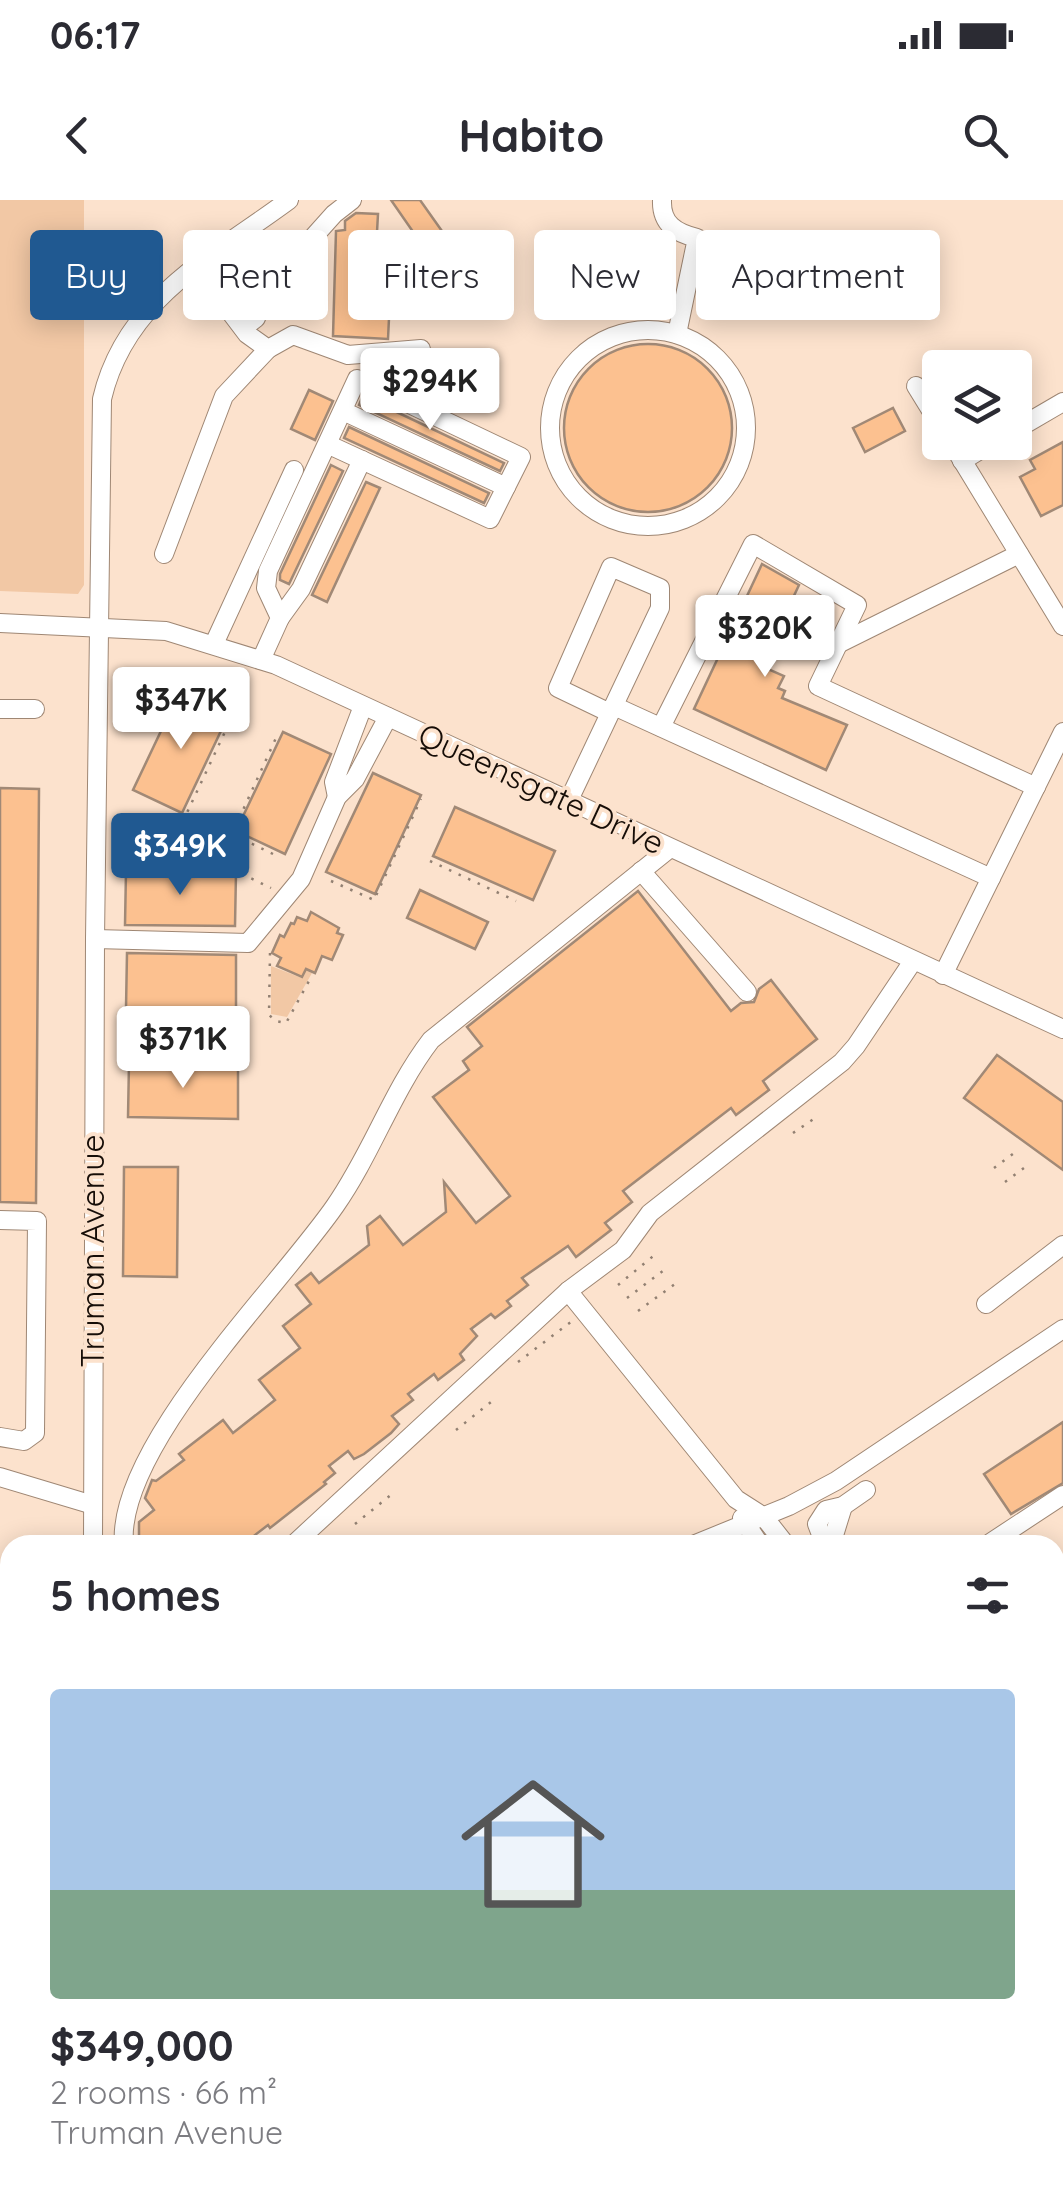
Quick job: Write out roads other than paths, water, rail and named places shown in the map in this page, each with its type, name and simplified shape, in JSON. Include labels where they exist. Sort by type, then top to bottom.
[{"type":"street","name":"Truman Avenue","points":[[248,230],[289,200]]},
{"type":"street","points":[[243,328],[256,318],[265,291],[334,214],[352,200]]},
{"type":"street","points":[[662,200],[661,214],[677,233],[698,238],[677,334]]},
{"type":"street","name":"Truman Avenue","points":[[93,1535],[99,425],[106,382],[120,345],[140,316],[183,280]]},
{"type":"street","points":[[237,320],[268,349]]},
{"type":"street","points":[[643,330],[677,334],[705,348],[727,369],[734,382],[747,426],[742,457],[729,484],[708,507],[680,521],[650,526],[616,522],[586,505],[564,480],[551,448],[550,414],[560,382],[581,356],[610,337],[643,330]]},
{"type":"street","points":[[164,554],[224,396],[268,349],[292,336],[348,354],[422,349]]},
{"type":"street","points":[[280,618],[266,588],[268,570],[357,379],[521,457],[490,519],[327,444]]},
{"type":"street","points":[[916,386],[922,396]]},
{"type":"street","points":[[1032,420],[1063,402]]},
{"type":"street","points":[[342,411],[506,486]]},
{"type":"street","points":[[261,660],[280,618],[301,589],[362,460]]},
{"type":"street","points":[[962,460],[1063,626]]},
{"type":"street","points":[[214,644],[294,470]]},
{"type":"street","points":[[661,727],[752,544],[857,605],[818,686],[1036,787]]},
{"type":"street","points":[[838,644],[1019,554]]},
{"type":"street","points":[[568,802],[612,709],[660,608],[660,588],[611,567],[558,688],[612,709],[661,727],[991,878]]},
{"type":"street","name":"Queensgate Drive","points":[[0,623],[166,631],[261,660],[1063,1029]]},
{"type":"street","points":[[337,798],[334,782],[362,706]]},
{"type":"street","points":[[0,709],[34,708]]},
{"type":"street","points":[[94,938],[248,943],[301,878],[337,798],[355,779],[388,717]]},
{"type":"street","points":[[943,975],[1063,732]]},
{"type":"street","points":[[123,1535],[131,1497],[156,1442],[187,1394],[337,1204],[422,1051],[669,849]]},
{"type":"street","points":[[641,871],[747,992]]},
{"type":"street","points":[[303,1535],[568,1290],[623,1250],[650,1213],[842,1062],[913,961]]},
{"type":"street","points":[[0,1220],[37,1221],[37,1280],[35,1434],[24,1441],[0,1437]]},
{"type":"street","points":[[986,1304],[1061,1250]]},
{"type":"street","points":[[568,1290],[736,1498],[764,1517],[778,1535]]},
{"type":"street","points":[[719,1535],[812,1495],[875,1458],[1063,1328]]},
{"type":"street","points":[[0,1477],[93,1505]]},
{"type":"street","points":[[832,1535],[843,1506],[866,1490]]},
{"type":"street","points":[[1002,1535],[1063,1495]]},
{"type":"street","points":[[736,1498],[744,1526],[752,1535]]}]
